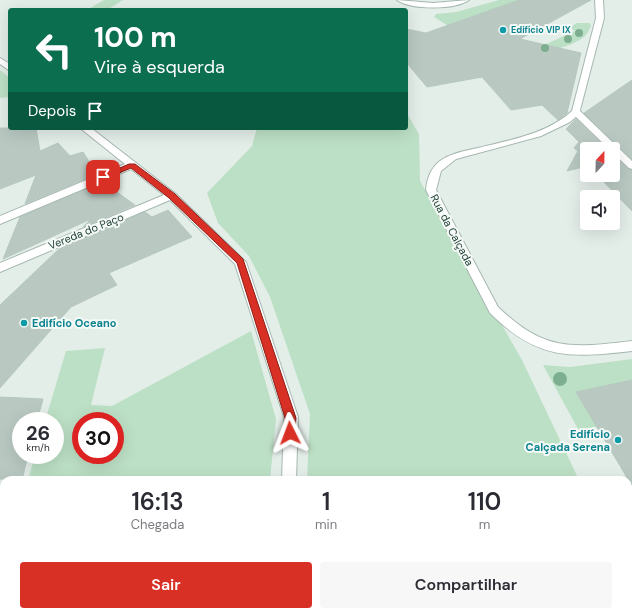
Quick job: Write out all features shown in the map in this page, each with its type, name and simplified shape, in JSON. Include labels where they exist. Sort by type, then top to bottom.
[{"type":"street","points":[[401,0],[425,5],[451,4],[465,0]]},
{"type":"street","points":[[599,0],[600,18],[576,112],[632,166]]},
{"type":"street","points":[[0,60],[8,66]]},
{"type":"street","name":"Rua da Calçada","points":[[576,112],[571,119],[546,132],[453,157],[443,162],[432,177],[431,190],[494,310],[508,325],[527,339],[549,347],[585,352],[632,346]]},
{"type":"street","points":[[88,130],[172,196],[240,262],[290,418],[289,476]]},
{"type":"street","points":[[0,220],[132,165]]},
{"type":"street","name":"Vereda do Paço","points":[[0,268],[68,238],[172,196]]},
{"type":"green space","points":[[104,0],[123,0],[110,8],[90,8]]},
{"type":"green space","points":[[499,0],[519,0],[457,22],[515,58],[575,31],[570,27],[577,23],[590,23],[591,26],[585,36],[571,44],[561,48],[546,50],[543,55],[532,58],[528,56],[504,64],[482,47],[434,17],[436,14],[456,12]]},
{"type":"green space","points":[[0,70],[8,76],[8,97],[0,98]]},
{"type":"green space","points":[[408,115],[419,134],[420,181],[522,360],[577,476],[307,476],[310,414],[270,297],[249,256],[218,223],[207,193],[252,146],[256,130],[408,130]]},
{"type":"green space","points":[[251,331],[276,419],[270,476],[29,476],[32,464],[64,464],[64,412],[48,412],[66,351],[105,348],[91,405],[112,406]]},
{"type":"green space","points":[[632,359],[632,380],[597,427],[578,429],[543,365],[570,367]]},
{"type":"building","points":[[519,0],[591,0],[520,39],[581,53],[567,113],[558,120],[542,105],[511,110],[482,77],[427,87],[408,64],[408,29],[426,33]]},
{"type":"building","points":[[632,80],[632,159],[620,148],[620,142],[614,142],[584,113]]},
{"type":"building","points":[[576,119],[600,142],[580,142],[580,168],[567,171],[578,151],[574,148],[579,142],[566,129]]},
{"type":"building","points":[[0,128],[8,128],[8,130],[36,130],[40,151],[58,143],[70,156],[83,152],[97,174],[25,204],[36,175],[0,189]]},
{"type":"building","points":[[620,162],[628,169],[632,170],[632,211],[620,199],[620,190],[612,190],[604,182],[620,182]]},
{"type":"building","points":[[103,182],[135,205],[83,227],[91,219],[3,259],[20,217]]},
{"type":"building","points":[[168,210],[192,237],[109,273],[117,285],[71,307],[0,388],[0,305],[60,248],[145,212],[152,217]]},
{"type":"building","name":"Edifício Calçada Serena","points":[[632,380],[632,476],[626,476],[576,392]]},
{"type":"building","points":[[0,397],[43,399],[39,412],[12,412],[12,464],[26,464],[23,476],[0,476]]},
{"type":"place","name":"Edifício VIP IX","points":[[503,30]]},
{"type":"place","name":"Edifício Oceano","points":[[24,323]]},
{"type":"place","name":"Edifício Calçada Serena","points":[[618,440]]},
{"type":"route","points":[[103,177],[132,165],[172,196],[240,262],[290,418],[290,433]]}]
